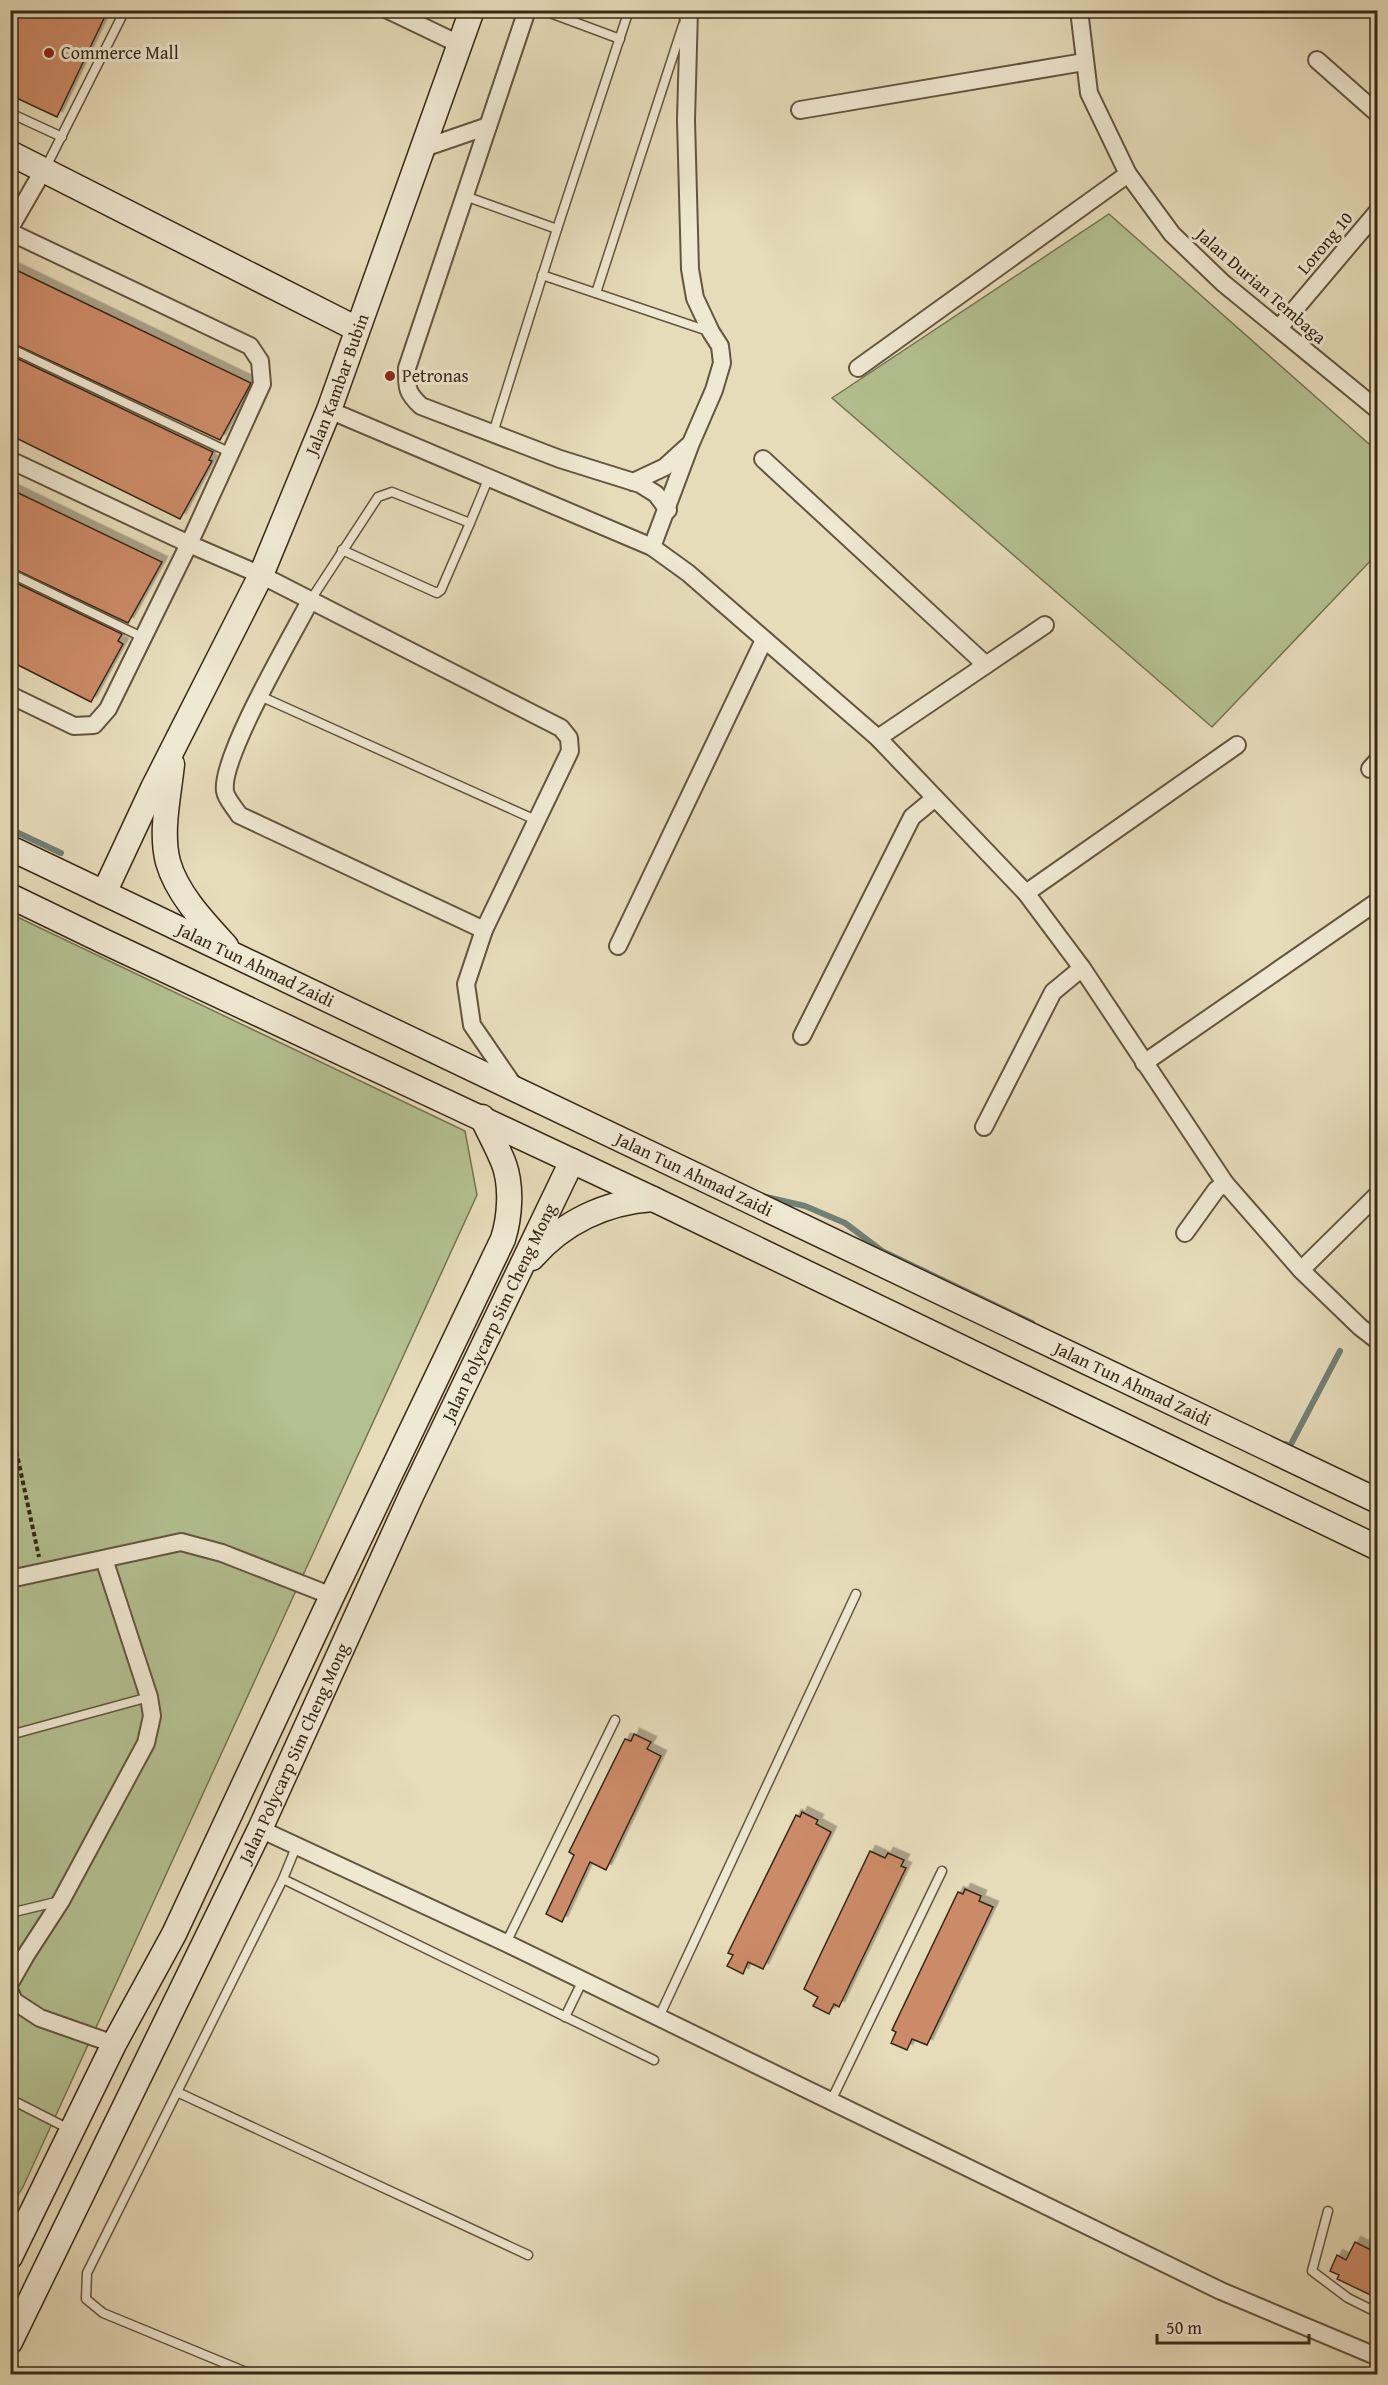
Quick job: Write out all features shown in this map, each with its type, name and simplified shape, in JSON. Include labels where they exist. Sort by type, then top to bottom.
[{"type":"street","points":[[388,10],[461,45]]},
{"type":"street","name":"Jalan Kambar Bubin","points":[[104,893],[153,788],[261,575],[329,410],[472,10]]},
{"type":"street","points":[[527,10],[408,368],[407,386],[410,396],[421,406],[560,459],[647,487],[656,494],[668,510]]},
{"type":"street","points":[[652,547],[668,510],[691,443],[714,390],[722,363],[720,346],[695,298],[690,269],[686,120],[688,10]]},
{"type":"street","name":"Jalan Durian Tembaga","points":[[1080,10],[1089,93],[1100,120],[1128,174],[1172,234],[1223,283],[1377,410]]},
{"type":"street","points":[[1317,60],[1377,114]]},
{"type":"street","points":[[800,110],[1084,62]]},
{"type":"street","points":[[424,148],[488,126]]},
{"type":"street","points":[[10,153],[357,329]]},
{"type":"street","points":[[10,695],[74,726],[94,725],[108,709],[189,544],[262,384],[260,361],[250,346],[10,230],[44,169]]},
{"type":"street","points":[[858,368],[1128,174]]},
{"type":"street","name":"Lorong 10","points":[[1279,328],[1377,211]]},
{"type":"street","points":[[329,410],[652,547],[688,573],[879,738],[1026,893],[1082,968],[1225,1183],[1301,1270],[1360,1328],[1377,1341]]},
{"type":"street","points":[[633,482],[665,467],[691,443]]},
{"type":"street","points":[[10,459],[189,544],[261,575],[561,728],[569,738],[570,751],[484,930],[466,984],[472,1025],[516,1089]]},
{"type":"street","points":[[763,459],[986,665]]},
{"type":"street","points":[[310,601],[260,696],[227,766],[225,792],[239,815],[484,930]]},
{"type":"street","points":[[879,738],[1045,625]]},
{"type":"street","points":[[618,946],[764,640]]},
{"type":"street","points":[[1026,893],[1237,745]]},
{"type":"street","points":[[174,749],[166,813],[168,861],[179,886],[204,921],[235,956]]},
{"type":"street","points":[[802,1036],[912,817],[935,798]]},
{"type":"street","name":"Jalan Tun Ahmad Zaidi","points":[[10,848],[1377,1501]]},
{"type":"street","points":[[10,896],[653,1199],[1377,1548]]},
{"type":"street","points":[[1144,1063],[1377,901]]},
{"type":"street","points":[[984,1127],[1053,992],[1082,968]]},
{"type":"street","name":"Jalan Polycarp Sim Cheng Mong","points":[[10,2257],[114,2044],[174,1934],[332,1596],[498,1250],[508,1225],[508,1187],[505,1166],[482,1118]]},
{"type":"street","name":"Jalan Polycarp Sim Cheng Mong","points":[[10,2342],[260,1829],[411,1496],[572,1161]]},
{"type":"street","points":[[1185,1233],[1216,1190],[1225,1183]]},
{"type":"street","points":[[1301,1270],[1377,1194]]},
{"type":"street","points":[[518,1275],[547,1241],[579,1219],[608,1206],[630,1200],[653,1199]]},
{"type":"street","points":[[10,1579],[181,1542],[222,1553],[332,1596],[345,1587],[363,1567],[411,1496]]},
{"type":"street","points":[[10,1983],[61,1901],[146,1743],[153,1716],[149,1697],[104,1559]]},
{"type":"street","points":[[260,1829],[254,1815],[251,1792],[266,1740]]},
{"type":"street","points":[[174,1934],[184,1926],[224,1844],[236,1834],[260,1829],[583,1980],[1221,2291],[1377,2357]]},
{"type":"street","points":[[12,1999],[40,2018],[114,2044]]},
{"type":"lane","points":[[44,169],[125,10]]},
{"type":"lane","points":[[542,10],[620,39]]},
{"type":"lane","points":[[493,433],[629,10]]},
{"type":"lane","points":[[596,293],[688,10]]},
{"type":"lane","points":[[10,113],[62,137]]},
{"type":"lane","points":[[465,196],[557,229]]},
{"type":"lane","points":[[542,275],[711,332]]},
{"type":"lane","points":[[10,348],[231,453]]},
{"type":"lane","points":[[342,550],[436,593],[441,590],[489,477]]},
{"type":"lane","points":[[310,601],[378,497],[392,492],[470,523]]},
{"type":"lane","points":[[10,573],[142,637]]},
{"type":"lane","points":[[260,696],[538,821]]},
{"type":"lane","points":[[659,2017],[856,1594]]},
{"type":"lane","points":[[10,1735],[149,1697]]},
{"type":"lane","points":[[506,1943],[615,1720]]},
{"type":"lane","points":[[251,2374],[103,2313],[86,2299],[87,2273],[283,1879],[296,1847]]},
{"type":"lane","points":[[831,2101],[942,1871]]},
{"type":"lane","points":[[283,1879],[654,2060]]},
{"type":"lane","points":[[10,1913],[61,1901]]},
{"type":"lane","points":[[564,2016],[583,1980]]},
{"type":"lane","points":[[177,2092],[528,2255]]},
{"type":"lane","points":[[10,2099],[72,2131]]},
{"type":"lane","points":[[1328,2211],[1312,2271],[1348,2298],[1377,2313]]},
{"type":"path","points":[[10,1422],[42,1572]]},
{"type":"green space","points":[[1109,214],[1377,451],[1377,554],[1212,727],[832,398]]},
{"type":"green space","points":[[11,914],[465,1131],[477,1195],[23,2187],[11,2206]]},
{"type":"building","name":"Commerce Mall","points":[[10,10],[108,10],[57,117],[10,95]]},
{"type":"building","points":[[10,267],[251,383],[220,440],[10,342]]},
{"type":"building","points":[[10,355],[213,452],[209,460],[212,461],[180,519],[10,435]]},
{"type":"building","points":[[10,489],[162,562],[128,623],[10,567]]},
{"type":"building","points":[[10,580],[122,634],[118,641],[123,644],[91,702],[10,661]]},
{"type":"building","points":[[634,1734],[651,1742],[647,1749],[661,1756],[606,1870],[590,1862],[562,1922],[546,1914],[574,1855],[569,1852],[625,1739],[631,1741]]},
{"type":"building","points":[[802,1812],[818,1820],[816,1824],[831,1832],[763,1969],[748,1962],[743,1974],[727,1966],[733,1955],[728,1953],[796,1815],[800,1817]]},
{"type":"building","points":[[870,1851],[885,1858],[888,1853],[904,1860],[901,1866],[906,1868],[839,2007],[834,2004],[829,2014],[813,2006],[818,1997],[804,1989]]},
{"type":"building","points":[[965,1889],[981,1896],[979,1901],[993,1907],[927,2045],[912,2039],[907,2050],[891,2043],[896,2032],[892,2030],[958,1892],[963,1894]]},
{"type":"building","points":[[1355,2242],[1377,2253],[1377,2298],[1337,2279],[1339,2275],[1330,2271],[1337,2255],[1346,2260]]},
{"type":"waterway","points":[[10,829],[61,853]]},
{"type":"waterway","points":[[766,1197],[805,1206],[845,1223],[882,1251],[1032,1323]]},
{"type":"waterway","points":[[1285,1444],[1290,1446],[1340,1351]]},
{"type":"place","name":"Commerce Mall","points":[[49,53]]},
{"type":"place","name":"Petronas","points":[[390,376]]}]
